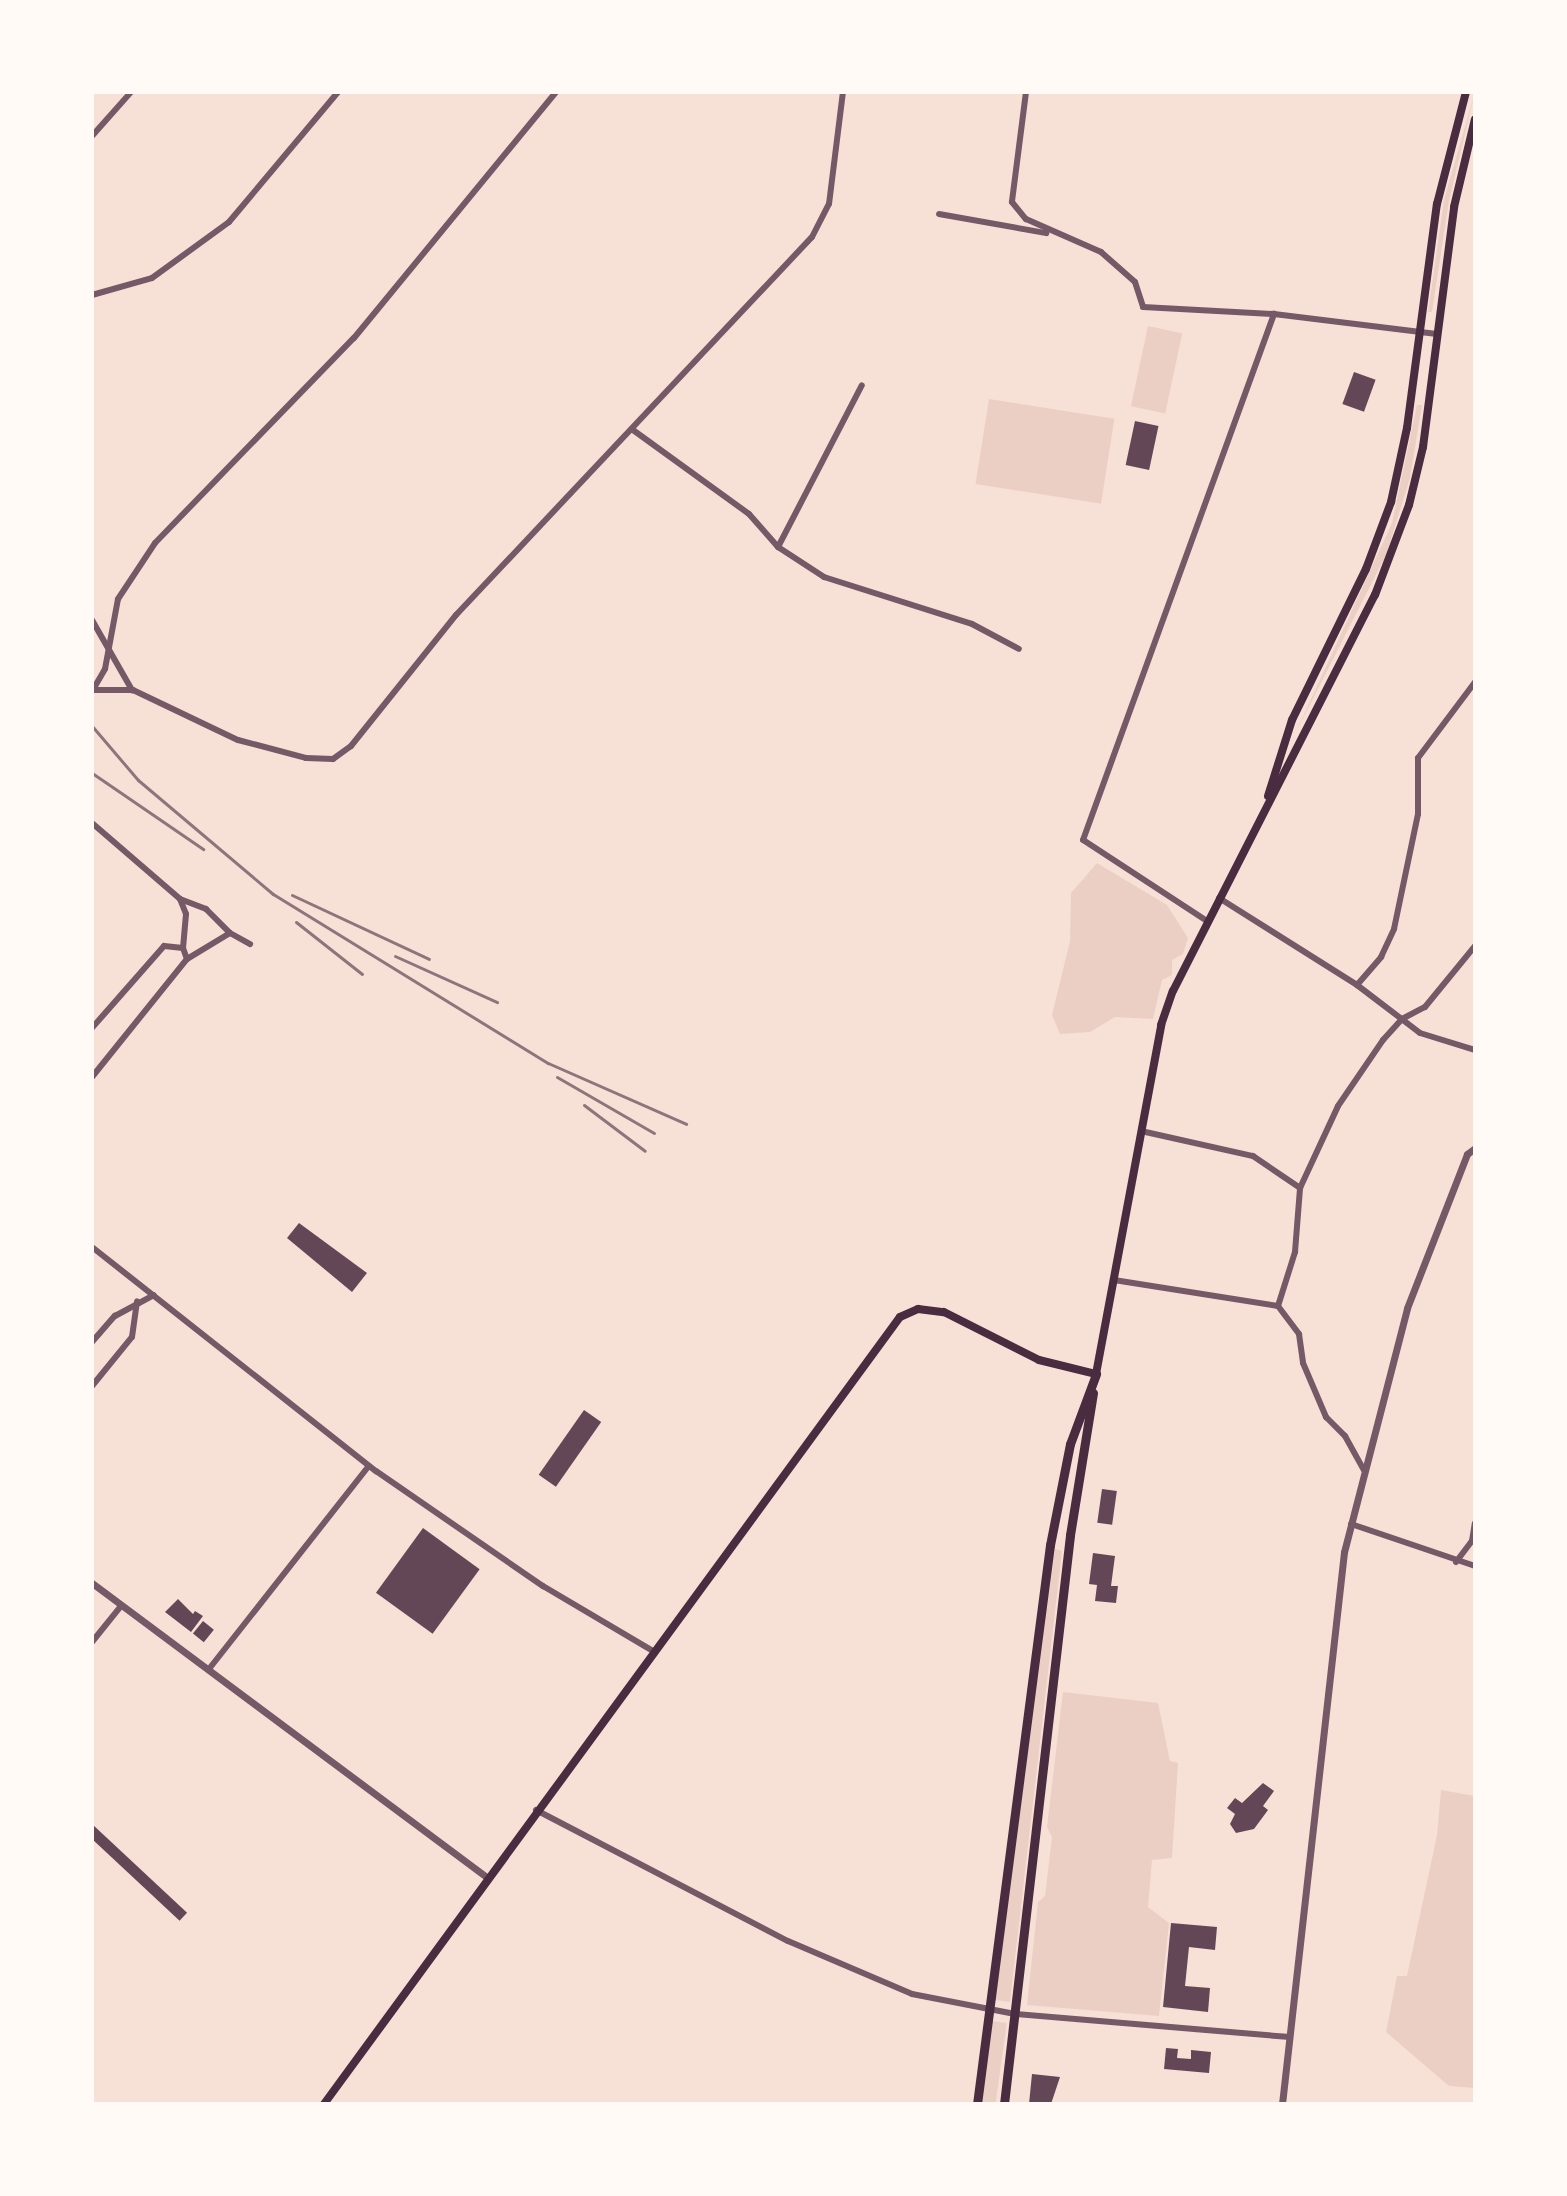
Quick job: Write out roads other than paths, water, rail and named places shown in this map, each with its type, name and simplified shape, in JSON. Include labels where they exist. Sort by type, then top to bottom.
[{"type":"main road","points":[[1261,816],[1292,720],[1379,541],[1400,466],[1437,204],[1466,92]]},
{"type":"main road","points":[[1004,2104],[1070,1535],[1096,1374],[1161,1025],[1207,921],[1399,538],[1423,447],[1454,207],[1475,119]]},
{"type":"main road","points":[[1411,394],[1430,396]]},
{"type":"main road","points":[[324,2104],[536,1810],[900,1317],[918,1309],[944,1312],[1039,1360],[1096,1374]]},
{"type":"main road","points":[[977,2104],[1050,1545],[1070,1444],[1096,1374]]},
{"type":"street","points":[[92,136],[131,92]]},
{"type":"street","points":[[92,295],[152,278],[229,222],[338,92]]},
{"type":"street","points":[[556,92],[354,338],[155,543],[118,599],[109,652],[93,689],[133,690],[238,740],[306,758],[333,759],[351,746],[456,615],[812,237],[829,204],[843,92]]},
{"type":"street","points":[[1026,92],[1012,202],[1026,219],[1053,234],[1101,252],[1135,282],[1143,307],[1274,314],[1437,334]]},
{"type":"street","points":[[939,214],[1053,234]]},
{"type":"street","points":[[1207,921],[1083,840],[1274,314]]},
{"type":"street","points":[[778,547],[862,385]]},
{"type":"street","points":[[633,430],[749,514],[778,547],[824,577],[972,624],[1019,649]]},
{"type":"street","points":[[92,620],[133,690]]},
{"type":"street","points":[[1357,985],[1381,957],[1394,929],[1421,790],[1418,758],[1475,682]]},
{"type":"street","points":[[92,823],[180,899],[206,909],[230,933],[250,944]]},
{"type":"street","points":[[1219,898],[1442,1043],[1475,1050]]},
{"type":"street","points":[[180,899],[186,914],[183,948],[187,959]]},
{"type":"street","points":[[92,1077],[187,959],[230,933]]},
{"type":"street","points":[[92,1028],[164,946],[183,948]]},
{"type":"street","points":[[1278,1306],[1295,1252],[1300,1188],[1338,1106],[1402,1019],[1425,1007],[1475,946]]},
{"type":"street","points":[[1141,1131],[1253,1156],[1300,1188]]},
{"type":"street","points":[[1282,2104],[1326,1734],[1336,1607],[1351,1524],[1407,1308],[1467,1154],[1475,1148]]},
{"type":"street","points":[[92,1247],[369,1466],[543,1586],[653,1651]]},
{"type":"street","points":[[1114,1280],[1278,1306],[1299,1334],[1303,1363],[1326,1417],[1345,1436],[1364,1470]]},
{"type":"street","points":[[92,1342],[137,1301],[154,1295]]},
{"type":"street","points":[[92,1386],[132,1337],[137,1301]]},
{"type":"street","points":[[209,1669],[369,1466]]},
{"type":"street","points":[[1456,1562],[1472,1541],[1475,1523]]},
{"type":"street","points":[[1351,1524],[1475,1566]]},
{"type":"street","points":[[92,1583],[487,1877]]},
{"type":"street","points":[[92,1642],[121,1606]]},
{"type":"street","points":[[536,1810],[802,1948],[912,1994],[1015,2014],[1290,2037]]},
{"type":"railway","points":[[92,726],[138,780],[273,894],[548,1063],[686,1124]]},
{"type":"railway","points":[[92,773],[203,849]]},
{"type":"railway","points":[[292,895],[429,959]]},
{"type":"railway","points":[[296,922],[362,974]]},
{"type":"railway","points":[[395,956],[497,1002]]},
{"type":"railway","points":[[557,1077],[654,1133]]},
{"type":"railway","points":[[584,1105],[645,1151]]}]
